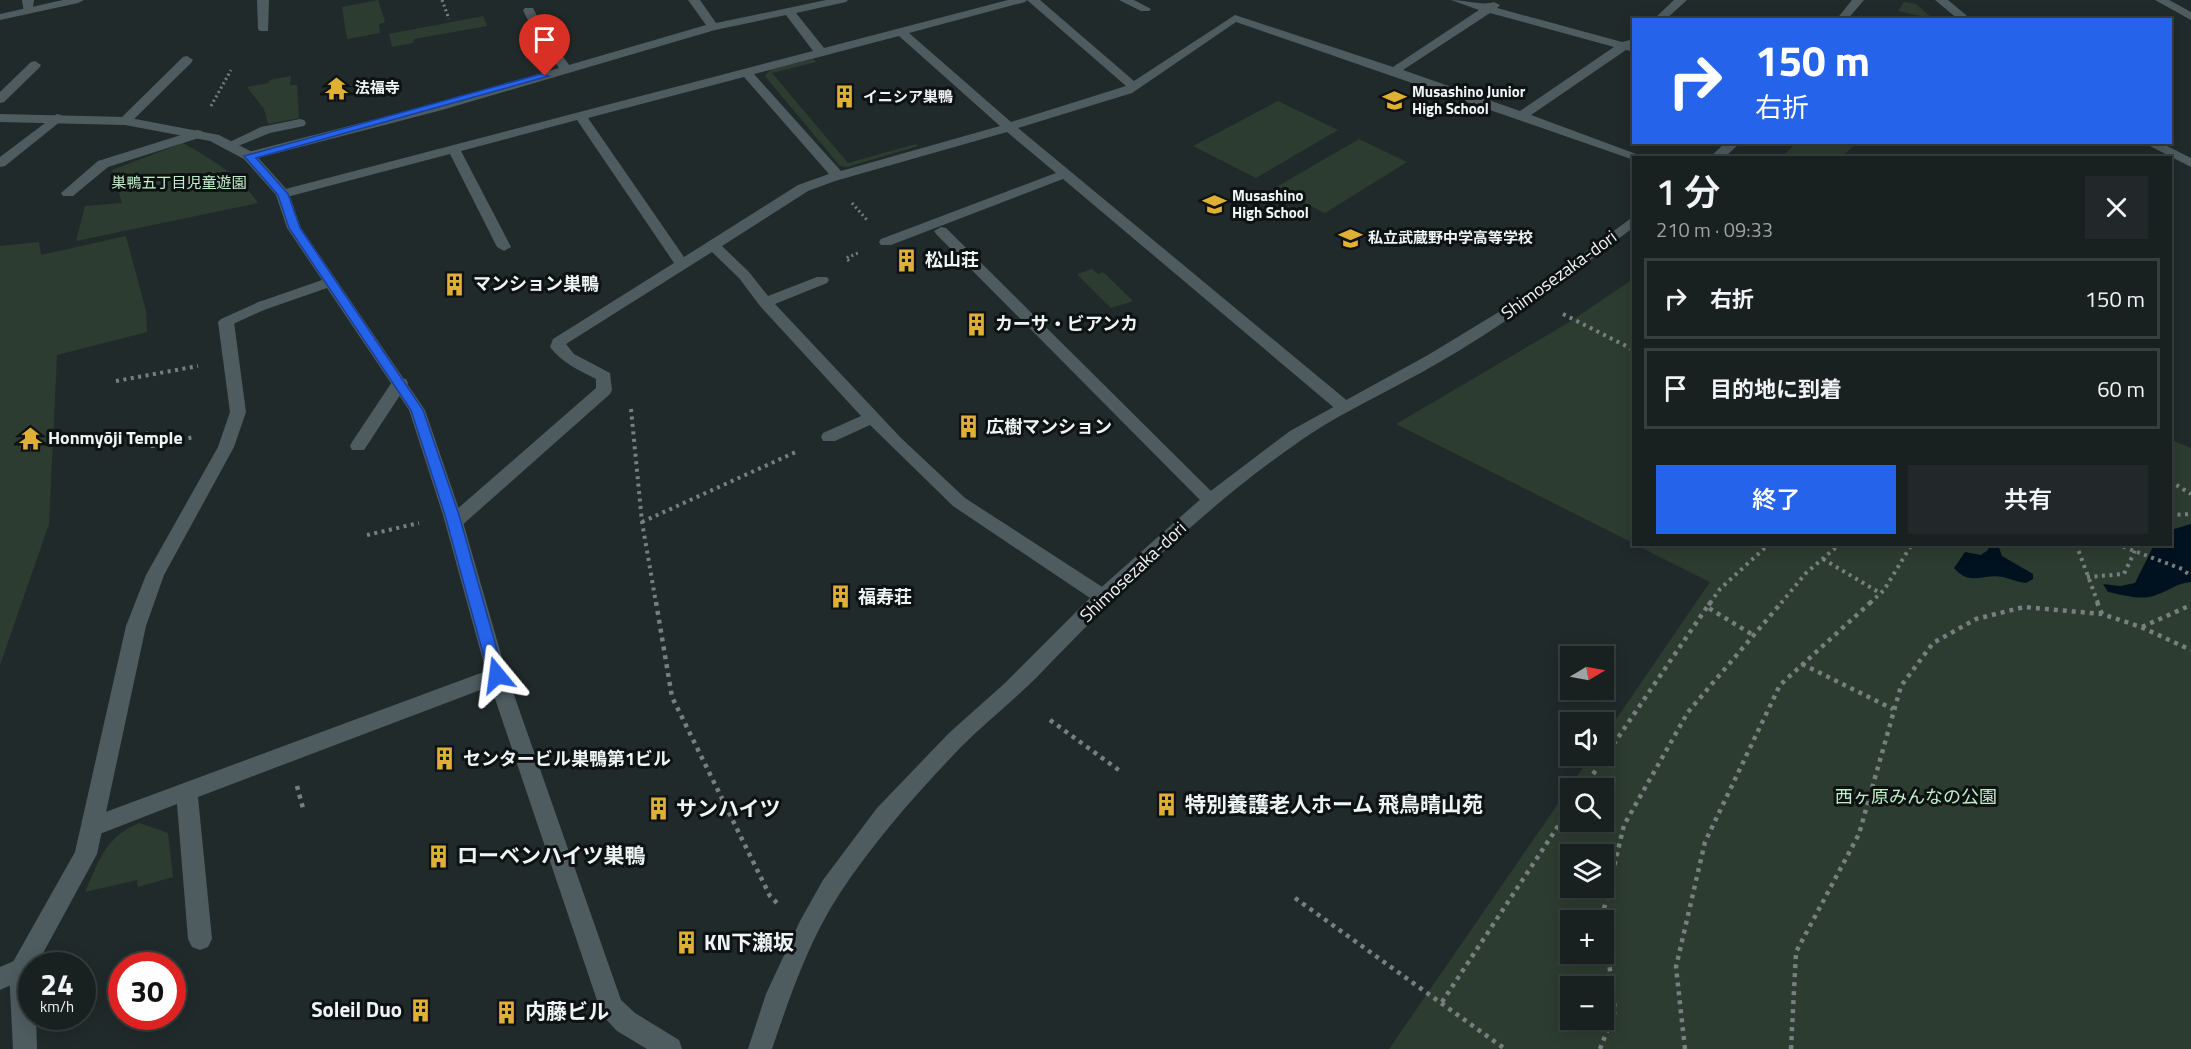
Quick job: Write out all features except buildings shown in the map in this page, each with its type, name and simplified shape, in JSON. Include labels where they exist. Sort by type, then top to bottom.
[{"type":"street","points":[[0,17],[28,6],[78,0]]},
{"type":"street","points":[[263,0],[264,29]]},
{"type":"street","points":[[694,0],[713,27]]},
{"type":"street","points":[[249,156],[438,107],[713,27],[842,0]]},
{"type":"street","points":[[283,194],[1021,0]]},
{"type":"street","points":[[1033,0],[1134,87]]},
{"type":"street","points":[[1125,0],[1145,9]]},
{"type":"street","points":[[1457,0],[1630,45]]},
{"type":"street","points":[[1394,70],[1504,0]]},
{"type":"street","points":[[1660,18],[1681,0]]},
{"type":"street","points":[[1843,18],[1858,0]]},
{"type":"street","points":[[1941,0],[1964,18]]},
{"type":"street","points":[[2161,0],[2191,17]]},
{"type":"street","points":[[529,10],[539,31],[566,70]]},
{"type":"street","points":[[789,10],[821,53]]},
{"type":"street","points":[[453,518],[604,390],[604,377],[568,358],[558,347],[559,342],[712,244],[803,188],[1134,87],[1236,18],[1394,70],[1635,156]]},
{"type":"street","points":[[900,31],[1009,127],[1344,407]]},
{"type":"street","points":[[1522,115],[1630,45]]},
{"type":"street","points":[[125,121],[187,60]]},
{"type":"street","points":[[0,99],[35,65]]},
{"type":"street","points":[[746,72],[834,177]]},
{"type":"street","points":[[580,115],[682,265]]},
{"type":"street","points":[[0,118],[125,121],[214,138],[249,156],[283,194],[294,228],[417,410],[453,518],[497,675],[610,1007],[626,1022],[670,1049]]},
{"type":"street","points":[[0,163],[57,118]]},
{"type":"street","points":[[228,146],[266,130],[300,123]]},
{"type":"street","points":[[68,193],[103,164],[197,134]]},
{"type":"street","points":[[1718,156],[1732,144]]},
{"type":"street","points":[[2152,144],[2191,163]]},
{"type":"street","points":[[454,150],[504,247]]},
{"type":"street","points":[[886,242],[1065,174]]},
{"type":"street","name":"Shimosezaka-dori","points":[[760,1049],[778,994],[808,928],[831,887],[885,815],[956,739],[1012,689],[1103,597],[1210,500],[1296,435],[1434,359],[1535,296],[1632,222]]},
{"type":"street","points":[[940,231],[1210,500]]},
{"type":"street","points":[[712,244],[744,275],[765,303],[872,418],[959,502],[1103,597]]},
{"type":"street","points":[[765,303],[822,280]]},
{"type":"street","points":[[25,1049],[11,974],[86,854],[136,626],[155,575],[226,447],[238,412],[226,322],[261,306],[331,282]]},
{"type":"street","points":[[358,446],[400,383]]},
{"type":"street","points":[[829,437],[872,418]]},
{"type":"street","points":[[92,827],[497,675]]},
{"type":"street","points":[[188,791],[200,939]]},
{"type":"path","points":[[442,0],[449,19]]},
{"type":"path","points":[[197,134],[231,70]]},
{"type":"path","points":[[822,280],[854,268],[846,258],[886,242],[834,177]]},
{"type":"path","points":[[1563,314],[1632,349]]},
{"type":"path","points":[[116,381],[231,359]]},
{"type":"path","points":[[630,397],[642,522],[672,697],[770,896],[779,905]]},
{"type":"path","points":[[146,432],[152,446],[233,429]]},
{"type":"path","points":[[642,522],[829,437]]},
{"type":"path","points":[[2172,482],[2191,494]]},
{"type":"path","points":[[2172,515],[2191,514]]},
{"type":"path","points":[[367,536],[453,518]]},
{"type":"path","points":[[1590,778],[1719,589],[1768,546]]},
{"type":"path","points":[[1600,1049],[1615,1011],[1603,913],[1624,825],[1688,712],[1806,573],[1838,546]]},
{"type":"path","points":[[1685,1049],[1676,967],[1706,842],[1780,685],[1880,593],[1911,546]]},
{"type":"path","points":[[2077,546],[2102,614]]},
{"type":"path","points":[[2121,546],[2182,569],[2191,576]]},
{"type":"path","points":[[2087,577],[2124,574],[2137,546]]},
{"type":"path","points":[[1823,559],[1880,593]]},
{"type":"path","points":[[2141,627],[2191,605]]},
{"type":"path","points":[[1707,607],[1753,635]]},
{"type":"path","points":[[1791,1049],[1796,952],[1859,834],[1901,686],[1934,643],[1976,619],[2024,607],[2102,614],[2141,627],[2191,650]]},
{"type":"path","points":[[1802,664],[1893,709]]},
{"type":"path","points":[[1050,720],[1120,771]]},
{"type":"path","points":[[1442,1002],[1560,823]]},
{"type":"path","points":[[1295,898],[1504,1049]]},
{"type":"green space","points":[[378,0],[385,22],[379,24],[380,33],[347,39],[342,7]]},
{"type":"green space","points":[[1904,2],[1916,4],[1932,18],[1929,18],[1898,11]]},
{"type":"green space","points":[[483,16],[487,26],[414,39],[413,43],[392,47],[389,34]]},
{"type":"green space","points":[[813,59],[816,62],[772,73],[848,163],[916,144],[918,146],[847,167],[840,166],[765,76],[770,70]]},
{"type":"green space","points":[[291,76],[290,85],[297,85],[299,118],[268,124],[264,109],[247,87]]},
{"type":"green space","points":[[1278,101],[1338,130],[1256,178],[1193,146]]},
{"type":"green space","points":[[1359,139],[1407,162],[1325,213],[1275,188]]},
{"type":"green space","name":"巣鴨五丁目児童遊園","points":[[183,143],[234,176],[258,203],[76,241],[85,206],[122,203],[112,170]]},
{"type":"green space","points":[[1795,144],[1855,144],[1843,156],[1785,154]]},
{"type":"green space","name":"Honmyōji Temple","points":[[126,236],[146,311],[147,332],[57,355],[49,524],[0,665],[0,246],[39,242],[41,255]]},
{"type":"green space","points":[[1092,269],[1098,274],[1103,272],[1133,301],[1111,308],[1077,274]]},
{"type":"green space","points":[[1632,280],[1632,542],[1396,424],[1568,323]]},
{"type":"green space","name":"西ヶ原みんなの公園","points":[[2172,440],[2191,448],[2191,1049],[1389,1049],[1560,801],[1560,832],[1614,832],[1614,778],[1576,778],[1584,766],[1614,766],[1614,722],[1710,582],[1638,546],[2172,546]]},
{"type":"green space","points":[[139,823],[168,833],[173,877],[138,887],[137,880],[85,892],[99,860],[110,843],[127,829]]},
{"type":"water","points":[[2191,524],[2191,582],[2150,597],[2132,597],[2108,592],[2103,584],[2120,586],[2135,583],[2154,546],[2172,546],[2172,530]]},
{"type":"water","points":[[1988,546],[1998,546],[2002,556],[2033,574],[2033,579],[2026,583],[1996,576],[1972,578],[1960,574],[1954,568],[1965,552],[1981,555],[1988,550]]},
{"type":"place","name":"法福寺","points":[[337,88]]},
{"type":"place","name":"イニシア巣鴨","points":[[845,97]]},
{"type":"place","name":"Musashino Junior High School","points":[[1394,101]]},
{"type":"place","name":"Musashino High School","points":[[1214,205]]},
{"type":"place","name":"私立武蔵野中学高等学校","points":[[1350,238]]},
{"type":"place","name":"松山荘","points":[[907,260]]},
{"type":"place","name":"マンション巣鴨","points":[[455,284]]},
{"type":"place","name":"カーサ・ビアンカ","points":[[977,324]]},
{"type":"place","name":"広樹マンション","points":[[968,427]]},
{"type":"place","name":"Honmyōji Temple","points":[[30,438]]},
{"type":"place","name":"福寿荘","points":[[840,597]]},
{"type":"place","name":"センタービル巣鴨第1ビル","points":[[445,759]]},
{"type":"place","name":"特別養護老人ホーム 飛鳥晴山苑","points":[[1167,805]]},
{"type":"place","name":"サンハイツ","points":[[658,809]]},
{"type":"place","name":"ローベンハイツ巣鴨","points":[[439,856]]},
{"type":"place","name":"KN下瀬坂","points":[[686,943]]},
{"type":"place","name":"Soleil Duo","points":[[420,1010]]},
{"type":"place","name":"内藤ビル","points":[[507,1012]]},
{"type":"route","points":[[497,675],[452,515],[417,410],[294,228],[283,194],[249,156],[438,107],[545,76]]}]
